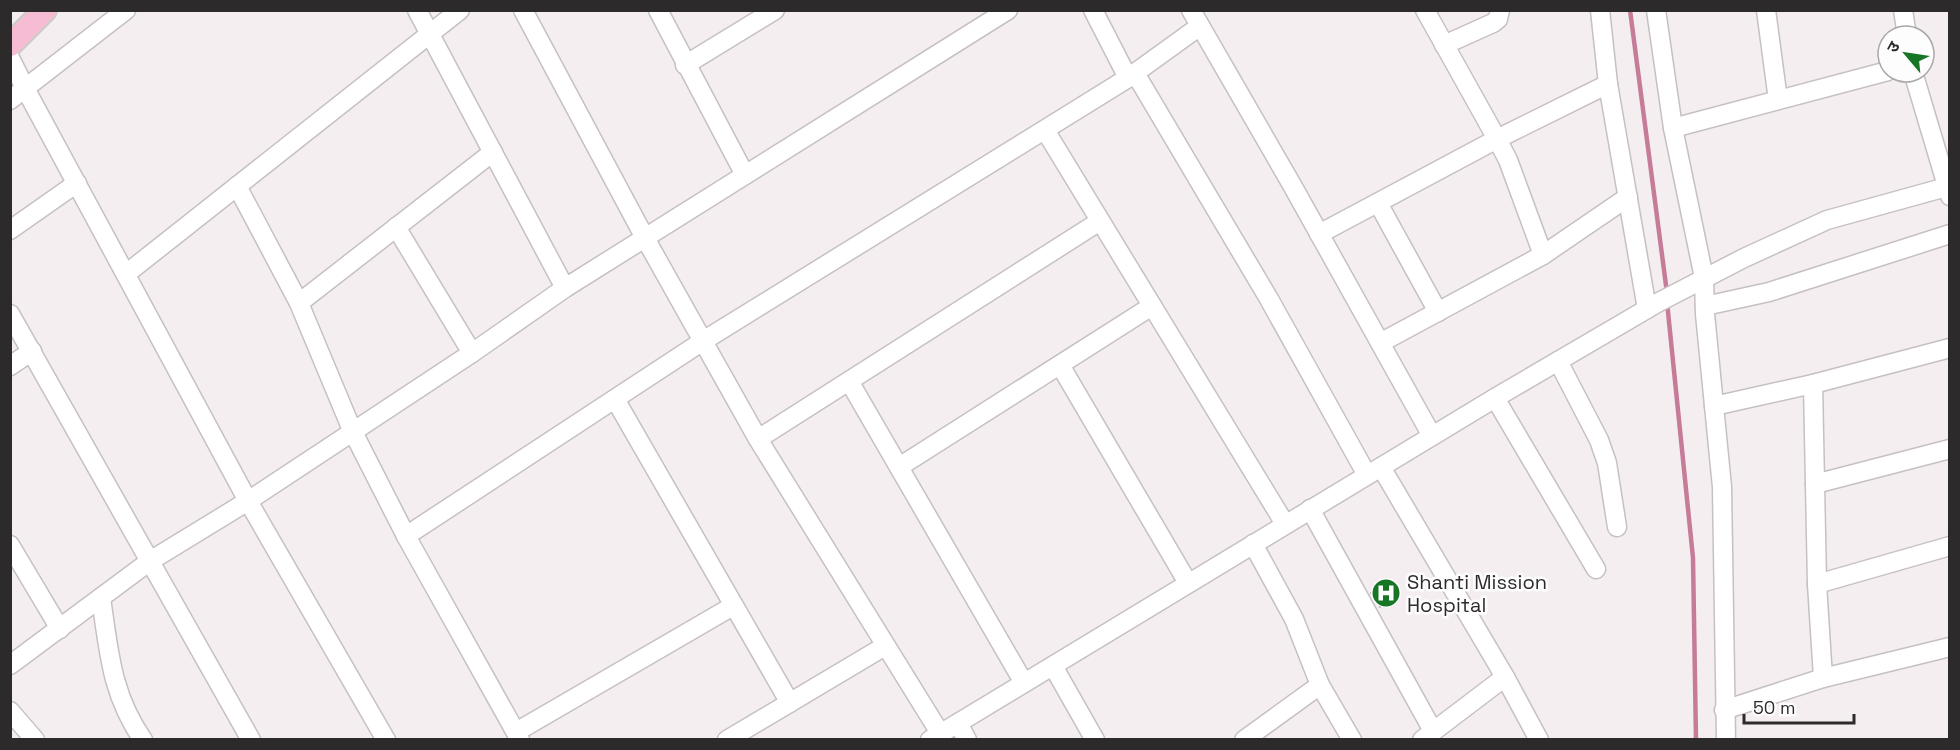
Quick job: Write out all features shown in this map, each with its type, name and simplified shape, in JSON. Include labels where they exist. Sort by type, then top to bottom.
[{"type":"main road","points":[[10,45],[45,10]]},
{"type":"street","points":[[10,100],[26,90],[126,10]]},
{"type":"street","points":[[417,10],[565,288]]},
{"type":"street","points":[[126,274],[460,10]]},
{"type":"street","points":[[524,10],[645,238],[758,439],[885,646],[921,700],[935,736],[1432,436],[1702,279],[1827,220],[1948,190],[1917,84]]},
{"type":"street","points":[[658,10],[745,175]]},
{"type":"street","points":[[685,65],[775,10]]},
{"type":"street","points":[[10,665],[150,561],[248,501],[352,430],[472,353],[565,288],[745,175],[981,18],[1008,10]]},
{"type":"street","points":[[1093,10],[1131,76],[1374,471],[1505,677],[1539,740]]},
{"type":"street","points":[[1425,10],[1509,160],[1543,255]]},
{"type":"street","points":[[1444,45],[1493,23],[1498,19],[1500,10]]},
{"type":"street","points":[[1600,10],[1608,84],[1628,197],[1653,306]]},
{"type":"street","points":[[1656,10],[1673,128],[1702,279],[1705,306],[1722,487],[1726,740]]},
{"type":"street","points":[[1766,10],[1778,100]]},
{"type":"street","points":[[406,536],[703,341],[1131,76],[1196,18],[1432,436]]},
{"type":"street","points":[[10,58],[248,501],[386,740]]},
{"type":"street","points":[[1673,128],[1876,74]]},
{"type":"street","points":[[1319,234],[1497,139],[1608,84]]},
{"type":"street","points":[[1045,130],[1285,524]]},
{"type":"street","points":[[298,303],[493,152]]},
{"type":"street","points":[[10,230],[77,183]]},
{"type":"street","points":[[237,186],[298,303],[352,430],[406,536],[518,736],[734,606]]},
{"type":"street","points":[[1380,343],[1543,255],[1628,197]]},
{"type":"street","points":[[1378,203],[1438,312]]},
{"type":"street","points":[[758,439],[1100,220]]},
{"type":"street","points":[[396,227],[472,353]]},
{"type":"street","points":[[1705,306],[1769,292],[1950,234]]},
{"type":"street","points":[[899,467],[1152,306]]},
{"type":"street","points":[[10,314],[251,740]]},
{"type":"street","points":[[1714,406],[1813,384],[1950,348]]},
{"type":"street","points":[[10,366],[32,351]]},
{"type":"street","points":[[1558,361],[1599,440],[1607,463],[1617,527]]},
{"type":"street","points":[[1060,364],[1188,584]]},
{"type":"street","points":[[849,381],[1024,683]]},
{"type":"street","points":[[1813,384],[1816,584],[1823,678]]},
{"type":"street","points":[[1496,398],[1596,569]]},
{"type":"street","points":[[615,399],[790,703]]},
{"type":"street","points":[[1815,484],[1950,449]]},
{"type":"street","points":[[1310,509],[1427,735],[1505,677]]},
{"type":"street","points":[[1253,544],[1294,619],[1320,685],[1352,740]]},
{"type":"street","points":[[10,545],[60,629]]},
{"type":"street","points":[[1816,584],[1950,546]]},
{"type":"street","points":[[101,598],[115,683],[126,713],[143,740]]},
{"type":"street","points":[[727,740],[885,646]]},
{"type":"street","points":[[1724,710],[1823,678],[1950,647]]},
{"type":"street","points":[[1053,666],[1095,740]]},
{"type":"street","points":[[1244,740],[1320,685]]},
{"type":"street","points":[[10,711],[32,738]]},
{"type":"street","points":[[958,723],[967,740]]},
{"type":"building","points":[[1389,582],[1398,596],[1380,607],[1371,593]]},
{"type":"waterway","points":[[1630,10],[1667,293]]},
{"type":"waterway","points":[[1667,302],[1693,558],[1696,740]]},
{"type":"place","name":"Shanti Mission Hospital","points":[[1386,593]]}]
